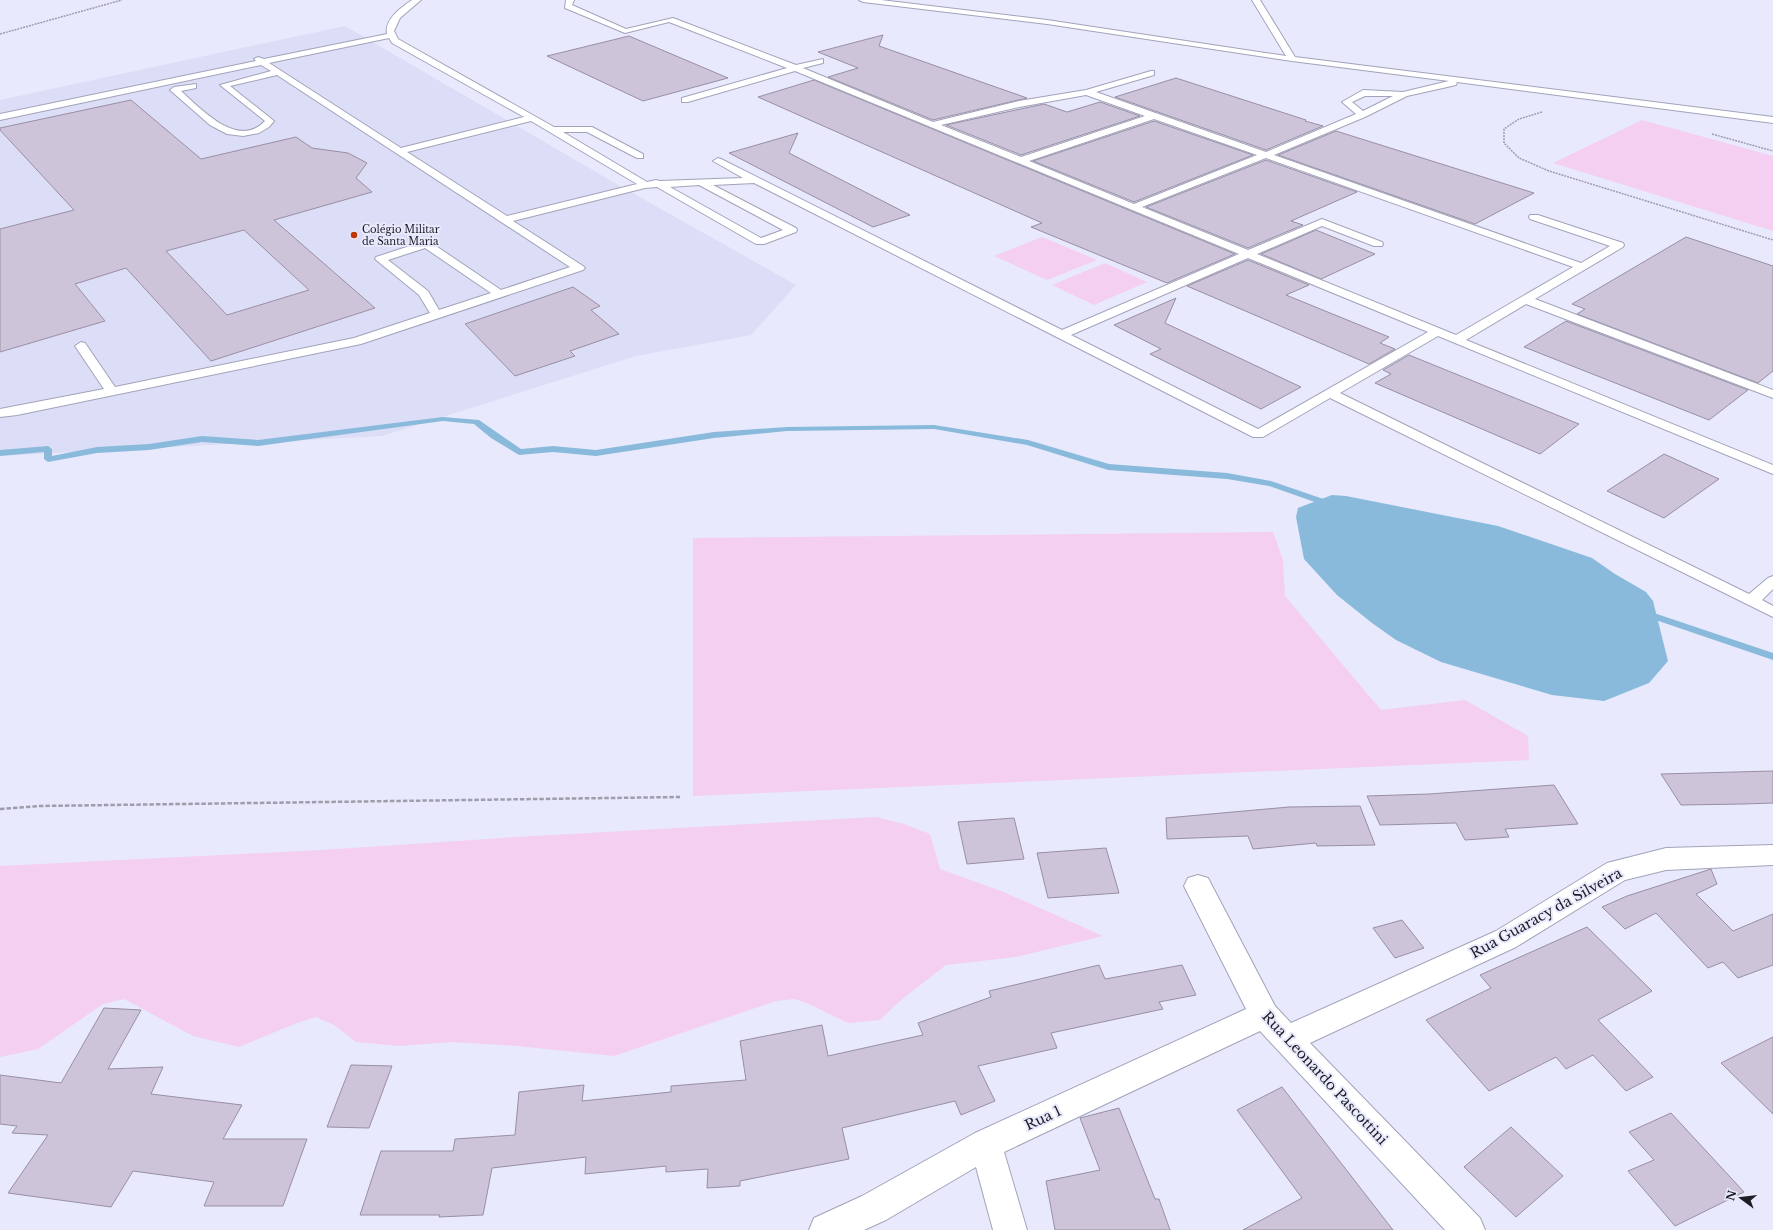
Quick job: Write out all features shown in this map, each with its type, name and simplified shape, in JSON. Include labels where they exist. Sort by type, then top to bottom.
[{"type":"street","name":"Rua Guaracy da Silveira","points":[[1287,1039],[1506,939],[1617,871],[1666,859],[1773,854]]},
{"type":"street","name":"Rua Leonardo Pascottini","points":[[1198,886],[1264,1015],[1468,1230]]},
{"type":"street","name":"Rua 1","points":[[826,1230],[874,1208],[986,1144],[1264,1015]]},
{"type":"street","points":[[986,1144],[1010,1230]]},
{"type":"lane","points":[[390,32],[395,20],[409,5],[417,0]]},
{"type":"lane","points":[[570,0],[568,6],[625,31],[670,20],[795,68],[1022,160],[1773,470]]},
{"type":"lane","points":[[863,0],[1046,22],[1292,59],[1773,120]]},
{"type":"lane","points":[[1256,0],[1292,59]]},
{"type":"lane","points":[[0,117],[390,32]]},
{"type":"lane","points":[[390,32],[395,41],[520,111],[645,185]]},
{"type":"lane","points":[[0,111],[259,60],[579,268],[437,316],[357,341],[18,411],[0,413]]},
{"type":"lane","points":[[685,100],[820,61]]},
{"type":"lane","points":[[275,70],[224,85],[270,121],[265,128],[251,133],[236,133],[224,130],[174,90],[275,70]]},
{"type":"lane","points":[[934,124],[1019,104],[1087,92],[1151,73]]},
{"type":"lane","points":[[1134,207],[1266,156],[1362,115],[1404,94],[1464,80]]},
{"type":"lane","points":[[1087,92],[1583,267]]},
{"type":"lane","points":[[1362,115],[1346,102],[1363,93],[1404,94]]},
{"type":"lane","points":[[389,144],[520,111]]},
{"type":"lane","points":[[1022,160],[1153,116]]},
{"type":"lane","points":[[400,151],[532,118]]},
{"type":"lane","points":[[552,130],[589,129],[640,156]]},
{"type":"lane","points":[[718,161],[1258,434],[1438,332]]},
{"type":"lane","points":[[504,220],[656,183],[754,180]]},
{"type":"lane","points":[[656,183],[760,242],[792,230],[700,182]]},
{"type":"lane","points":[[1457,340],[1619,245],[1534,217]]},
{"type":"lane","points":[[1061,334],[1322,222],[1378,244]]},
{"type":"lane","points":[[437,316],[424,293],[380,259],[426,244],[499,294]]},
{"type":"lane","points":[[1526,300],[1773,394]]},
{"type":"lane","points":[[81,346],[111,391]]},
{"type":"lane","points":[[1330,393],[1773,612]]},
{"type":"lane","points":[[1750,601],[1773,581]]},
{"type":"path","points":[[0,34],[122,0]]},
{"type":"path","points":[[1547,112],[1519,119],[1504,129],[1504,143],[1519,158],[1549,171],[1773,240]]},
{"type":"path","points":[[1706,133],[1773,151]]},
{"type":"path","points":[[0,809],[40,806],[680,797]]},
{"type":"shaded area","name":"Colégio Militar de Santa Maria","points":[[345,26],[620,186],[796,285],[751,335],[636,356],[382,436],[0,456],[0,100]]},
{"type":"shaded area","points":[[1642,120],[1773,156],[1773,231],[1553,163]]},
{"type":"shaded area","points":[[1042,237],[1097,260],[1047,280],[994,256]]},
{"type":"shaded area","points":[[1105,263],[1147,282],[1094,305],[1052,285]]},
{"type":"shaded area","points":[[1273,532],[1283,560],[1285,596],[1381,710],[1465,700],[1528,736],[1529,760],[693,796],[693,538]]},
{"type":"shaded area","points":[[876,817],[904,824],[930,834],[940,869],[1001,891],[1103,936],[1016,957],[946,965],[901,1000],[880,1020],[848,1023],[809,1004],[795,999],[776,1001],[614,1056],[517,1046],[452,1042],[399,1046],[356,1042],[334,1025],[316,1017],[297,1023],[239,1047],[193,1036],[124,999],[103,1004],[38,1049],[0,1057],[0,866],[322,850],[516,837]]},
{"type":"water","points":[[1332,495],[1346,496],[1498,526],[1592,558],[1615,574],[1646,592],[1653,601],[1668,661],[1649,683],[1604,701],[1552,695],[1441,662],[1396,640],[1337,595],[1304,559],[1296,517],[1298,508]]},
{"type":"building","points":[[883,35],[879,46],[1027,98],[933,120],[828,77],[858,68],[818,52]]},
{"type":"building","points":[[629,36],[728,78],[643,101],[547,56]]},
{"type":"building","points":[[1176,78],[1323,126],[1266,150],[1115,97]]},
{"type":"building","points":[[814,80],[1235,254],[1167,283],[1031,227],[1042,223],[758,97]]},
{"type":"building","points":[[131,100],[201,159],[296,137],[312,148],[348,153],[367,163],[356,178],[372,192],[274,220],[375,308],[211,361],[126,268],[75,284],[105,321],[0,352],[0,229],[74,210],[0,130],[0,128]],"holes":[[[244,230],[309,290],[227,315],[166,251]]]},
{"type":"building","points":[[1100,102],[1140,116],[1021,155],[946,125],[1044,104],[1067,112]]},
{"type":"building","points":[[1154,121],[1253,155],[1134,202],[1033,161]]},
{"type":"building","points":[[1336,131],[1534,193],[1475,224],[1278,155]]},
{"type":"building","points":[[798,133],[789,153],[910,215],[873,227],[729,153]]},
{"type":"building","points":[[1266,160],[1357,192],[1291,221],[1303,225],[1248,248],[1146,207]]},
{"type":"building","points":[[1316,230],[1375,254],[1321,279],[1261,254]]},
{"type":"building","points":[[1686,237],[1773,266],[1773,371],[1758,383],[1577,314],[1585,309],[1572,304]]},
{"type":"building","points":[[1248,260],[1309,285],[1286,295],[1389,337],[1380,343],[1395,349],[1369,364],[1187,286]]},
{"type":"building","points":[[573,287],[600,306],[591,310],[619,334],[570,351],[575,356],[515,376],[465,324]]},
{"type":"building","points":[[1176,298],[1165,323],[1301,387],[1261,409],[1150,354],[1161,349],[1114,325]]},
{"type":"building","points":[[1566,321],[1748,390],[1709,420],[1524,347]]},
{"type":"building","points":[[1409,355],[1579,424],[1540,454],[1375,383],[1391,374],[1383,370]]},
{"type":"building","points":[[1664,454],[1719,479],[1664,518],[1607,491]]},
{"type":"building","points":[[1773,771],[1773,803],[1744,804],[1681,805],[1661,774]]},
{"type":"building","points":[[1554,785],[1578,824],[1505,829],[1509,837],[1465,840],[1456,823],[1380,825],[1367,796],[1429,794]]},
{"type":"building","points":[[1360,806],[1375,845],[1317,846],[1316,843],[1253,849],[1248,836],[1167,839],[1166,818],[1289,807]]},
{"type":"building","points":[[1014,818],[1024,859],[967,864],[958,822]]},
{"type":"building","points":[[1106,848],[1119,893],[1048,898],[1037,853]]},
{"type":"building","points":[[1711,869],[1717,884],[1696,894],[1733,931],[1773,914],[1773,965],[1738,978],[1723,962],[1708,968],[1656,913],[1625,929],[1602,907],[1627,896]]},
{"type":"building","points":[[1402,920],[1424,948],[1395,958],[1373,928]]},
{"type":"building","points":[[1587,927],[1652,991],[1598,1020],[1653,1077],[1626,1091],[1593,1055],[1566,1069],[1556,1057],[1489,1091],[1426,1020],[1491,988],[1480,975]]},
{"type":"building","points":[[1099,965],[1105,979],[1182,965],[1196,995],[1159,1002],[1163,1009],[1051,1033],[1057,1048],[978,1066],[995,1101],[961,1115],[955,1101],[842,1128],[849,1159],[740,1181],[740,1186],[707,1188],[708,1169],[666,1172],[666,1166],[585,1174],[586,1157],[492,1168],[483,1215],[439,1217],[440,1215],[360,1215],[381,1151],[453,1151],[455,1139],[515,1135],[519,1092],[584,1085],[582,1101],[671,1092],[671,1086],[746,1080],[740,1041],[822,1025],[828,1056],[923,1035],[918,1023],[991,997],[989,991]]},
{"type":"building","points":[[104,1008],[141,1010],[108,1069],[163,1067],[151,1094],[242,1105],[223,1139],[307,1139],[283,1206],[204,1206],[214,1182],[133,1171],[111,1207],[8,1193],[48,1135],[12,1133],[17,1126],[0,1124],[0,1075],[61,1083]]},
{"type":"building","points":[[1773,1037],[1773,1114],[1721,1063]]},
{"type":"building","points":[[351,1065],[392,1066],[369,1128],[327,1127]]},
{"type":"building","points":[[1282,1087],[1393,1230],[1243,1230],[1302,1198],[1237,1110]]},
{"type":"building","points":[[1119,1108],[1155,1199],[1159,1199],[1170,1230],[1055,1230],[1046,1181],[1100,1170],[1080,1118]]},
{"type":"building","points":[[1671,1113],[1744,1192],[1675,1226],[1628,1171],[1654,1160],[1629,1132]]},
{"type":"building","points":[[1511,1127],[1563,1176],[1516,1217],[1464,1167]]},
{"type":"waterway","points":[[0,453],[48,449],[48,459],[97,450],[149,447],[202,439],[258,443],[443,419],[476,422],[519,452],[553,449],[596,453],[714,435],[787,429],[934,427],[1028,443],[1108,467],[1227,476],[1271,484],[1329,504]]},
{"type":"waterway","points":[[1645,613],[1773,657]]},
{"type":"place","name":"Colégio Militar de Santa Maria","points":[[354,235]]}]
